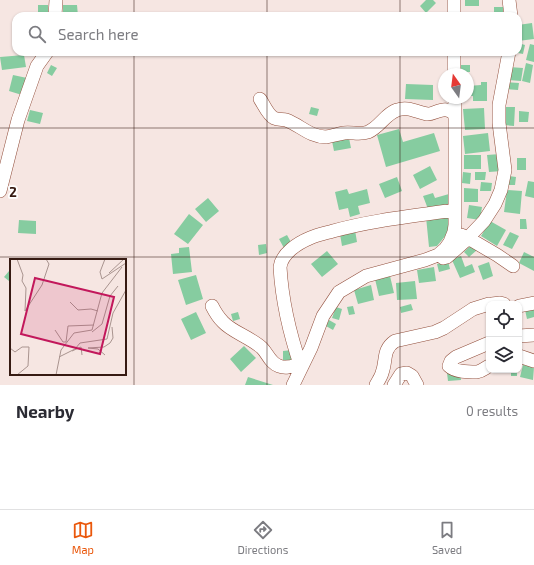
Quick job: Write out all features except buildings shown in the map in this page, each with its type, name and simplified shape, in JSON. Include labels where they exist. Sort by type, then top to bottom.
[{"type":"street","points":[[55,12],[56,0]]},
{"type":"street","points":[[454,0],[454,12]]},
{"type":"street","points":[[509,0],[510,12]]},
{"type":"street","points":[[0,191],[18,120],[36,66],[44,56]]},
{"type":"street","points":[[454,56],[454,68]]},
{"type":"street","points":[[432,258],[437,259],[447,257],[468,238],[484,221],[495,204],[501,190],[505,170],[498,123],[499,105],[508,56]]},
{"type":"street","points":[[260,99],[268,112],[275,119],[286,120],[304,130],[325,137],[343,133],[363,134],[377,127],[392,112],[405,108],[429,114],[436,111],[447,111],[453,113],[455,116]]},
{"type":"street","points":[[293,385],[301,365],[311,348],[323,316],[339,292],[366,276],[432,258],[445,249],[454,232],[455,104]]},
{"type":"street","points":[[301,365],[283,301],[280,267],[284,257],[299,244],[311,238],[351,226],[455,210]]},
{"type":"street","points":[[454,232],[468,238],[513,266]]},
{"type":"street","points":[[522,305],[534,303]]},
{"type":"street","points":[[376,385],[382,374],[385,363],[385,354],[390,345],[395,341],[435,332],[444,328],[473,309],[486,305]]},
{"type":"street","points":[[212,306],[227,326],[252,340],[263,349],[273,363],[288,367],[301,365]]},
{"type":"street","points":[[522,336],[534,335]]},
{"type":"street","points":[[486,344],[456,357],[451,361],[449,366],[453,369],[466,372],[477,372],[486,368]]},
{"type":"street","points":[[522,357],[534,361]]},
{"type":"street","points":[[394,385],[401,374],[407,372],[412,376],[417,385]]}]
